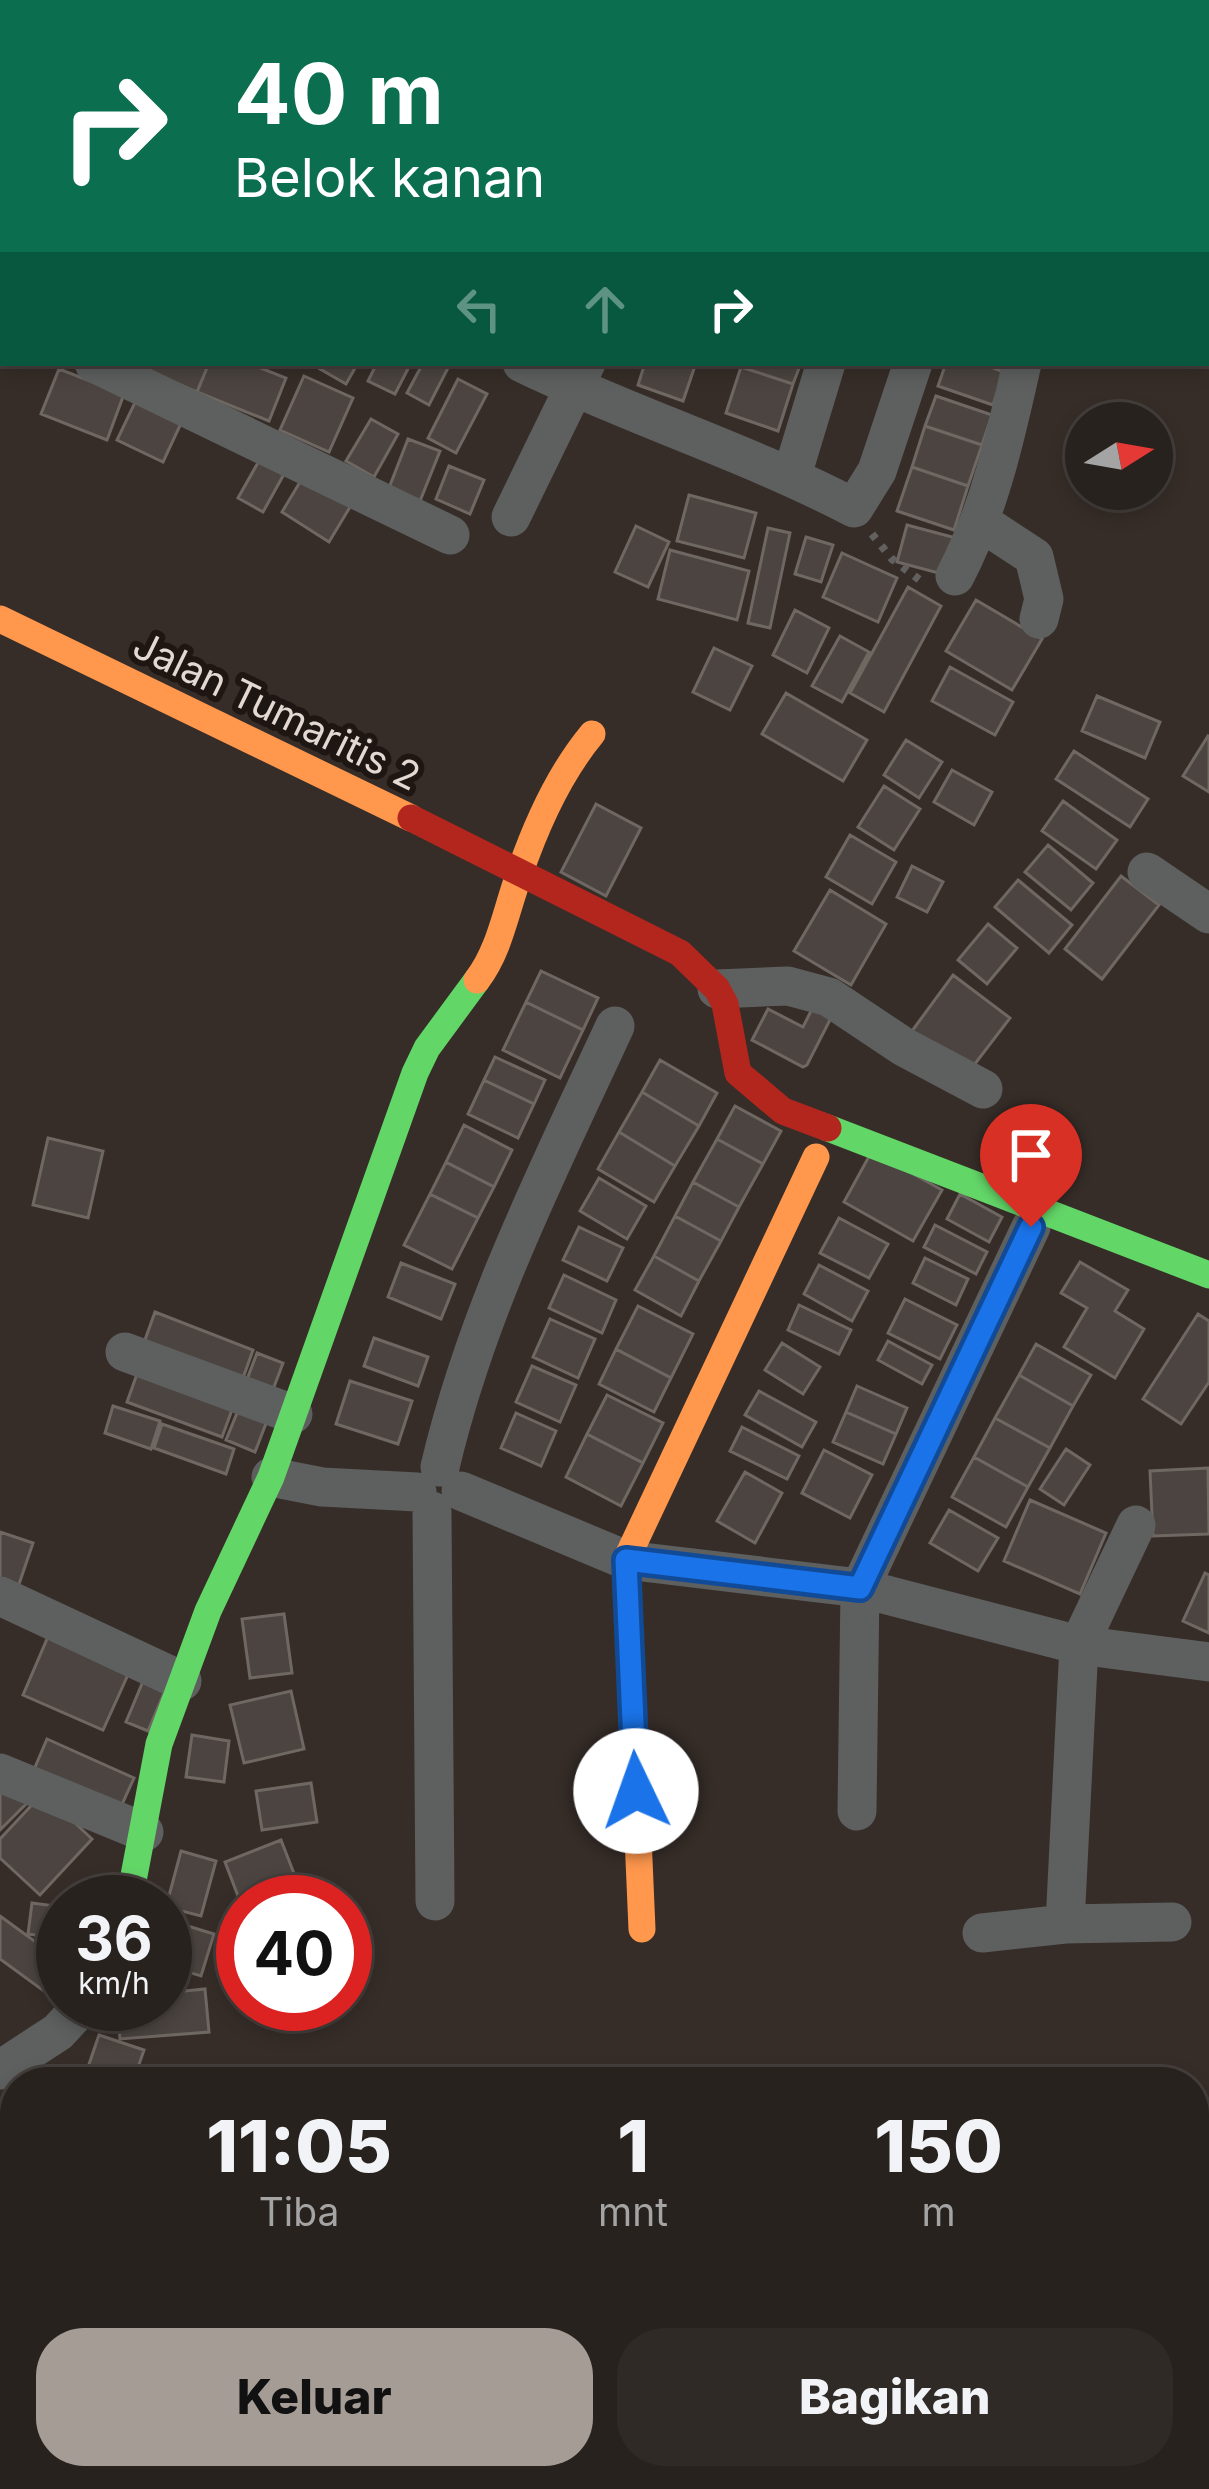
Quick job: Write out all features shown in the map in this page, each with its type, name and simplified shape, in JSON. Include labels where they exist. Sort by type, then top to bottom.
[{"type":"main road","name":"Jalan Tumaritis 2","points":[[0,619],[680,953],[717,989]]},
{"type":"main road","points":[[135,1875],[159,1744],[208,1611],[271,1477],[415,1073],[427,1048],[490,963],[520,871],[564,768],[592,734]]},
{"type":"main road","points":[[717,989],[725,1004],[738,1072],[782,1111],[1209,1275]]},
{"type":"main road","points":[[642,1929],[626,1560],[816,1156]]},
{"type":"street","points":[[100,366],[450,536]]},
{"type":"street","points":[[535,366],[580,376],[854,508],[877,470],[912,366]]},
{"type":"street","points":[[792,476],[825,366]]},
{"type":"street","points":[[955,576],[979,521],[1021,366]]},
{"type":"street","points":[[511,517],[580,376]]},
{"type":"street","points":[[979,521],[1034,557],[1044,599],[1039,619]]},
{"type":"street","points":[[1147,872],[1209,914]]},
{"type":"street","points":[[717,989],[788,986],[829,997],[904,1047],[983,1090]]},
{"type":"street","points":[[435,1901],[438,1490],[459,1388],[504,1266],[615,1026]]},
{"type":"street","points":[[857,1810],[860,1588],[1031,1227]]},
{"type":"street","points":[[125,1352],[293,1414]]},
{"type":"street","points":[[271,1477],[322,1487],[438,1490],[626,1560],[860,1588],[1079,1645],[1209,1662]]},
{"type":"street","points":[[1065,1924],[1079,1645],[1136,1525]]},
{"type":"street","points":[[0,1596],[182,1681]]},
{"type":"street","points":[[0,1773],[144,1832]]},
{"type":"street","points":[[982,1934],[1065,1924],[1172,1922]]},
{"type":"street","points":[[5,2067],[59,2031]]},
{"type":"path","points":[[854,508],[907,573],[939,587],[948,586],[955,576]]},
{"type":"building","points":[[151,366],[208,366],[197,392],[149,372]]},
{"type":"building","points":[[208,366],[256,366],[286,378],[269,421],[197,392]]},
{"type":"building","points":[[322,366],[356,366],[346,384]]},
{"type":"building","points":[[376,366],[409,366],[395,394],[368,381]]},
{"type":"building","points":[[421,366],[448,368],[429,405],[407,393]]},
{"type":"building","points":[[644,366],[695,366],[683,401],[638,385]]},
{"type":"building","points":[[742,366],[800,366],[793,384]]},
{"type":"building","points":[[945,366],[988,366],[1004,372],[993,405],[938,386]]},
{"type":"building","points":[[741,367],[793,384],[778,431],[726,413]]},
{"type":"building","points":[[59,369],[124,394],[107,440],[41,414]]},
{"type":"building","points":[[304,376],[353,398],[329,452],[280,430]]},
{"type":"building","points":[[458,379],[487,394],[456,453],[428,438]]},
{"type":"building","points":[[139,394],[184,417],[163,462],[117,440]]},
{"type":"building","points":[[936,396],[992,415],[982,445],[925,426]]},
{"type":"building","points":[[371,419],[398,434],[374,477],[346,461]]},
{"type":"building","points":[[925,426],[982,445],[968,486],[912,467]]},
{"type":"building","points":[[408,439],[440,451],[420,501],[389,488]]},
{"type":"building","points":[[264,452],[289,465],[263,512],[238,498]]},
{"type":"building","points":[[449,466],[484,480],[470,514],[436,499]]},
{"type":"building","points":[[912,467],[968,486],[954,530],[897,511]]},
{"type":"building","points":[[306,472],[353,502],[329,542],[282,512]]},
{"type":"building","points":[[689,495],[756,513],[744,558],[677,541]]},
{"type":"building","points":[[907,525],[956,538],[946,575],[897,562]]},
{"type":"building","points":[[636,526],[669,542],[648,587],[615,572]]},
{"type":"building","points":[[768,528],[790,533],[770,628],[748,623]]},
{"type":"building","points":[[806,537],[833,545],[821,582],[795,574]]},
{"type":"building","points":[[670,550],[749,571],[737,620],[658,599]]},
{"type":"building","points":[[842,553],[897,578],[878,622],[823,597]]},
{"type":"building","points":[[908,587],[941,606],[884,712],[850,693]]},
{"type":"building","points":[[976,600],[1042,639],[1012,690],[946,651]]},
{"type":"building","points":[[795,610],[829,628],[807,673],[773,655]]},
{"type":"building","points":[[840,636],[869,652],[842,702],[812,686]]},
{"type":"building","points":[[714,648],[752,666],[730,710],[693,692]]},
{"type":"building","points":[[950,667],[1013,702],[995,735],[932,701]]},
{"type":"building","points":[[786,693],[867,740],[843,781],[762,734]]},
{"type":"building","points":[[1097,696],[1160,722],[1145,758],[1082,731]]},
{"type":"building","points":[[1209,737],[1209,792],[1183,776]]},
{"type":"building","points":[[906,740],[942,762],[919,798],[884,775]]},
{"type":"building","points":[[1074,751],[1148,799],[1130,827],[1056,779]]},
{"type":"building","points":[[952,770],[992,792],[974,825],[934,802]]},
{"type":"building","points":[[884,786],[920,809],[894,850],[858,827]]},
{"type":"building","points":[[1063,801],[1117,840],[1096,869],[1042,831]]},
{"type":"building","points":[[596,804],[641,828],[606,896],[561,872]]},
{"type":"building","points":[[850,835],[896,862],[872,904],[826,877]]},
{"type":"building","points":[[1048,845],[1093,883],[1071,910],[1025,872]]},
{"type":"building","points":[[912,866],[943,882],[927,912],[897,897]]},
{"type":"building","points":[[1121,876],[1159,905],[1102,979],[1065,949]]},
{"type":"building","points":[[1018,880],[1072,925],[1049,953],[995,907]]},
{"type":"building","points":[[830,890],[886,924],[851,985],[794,951]]},
{"type":"building","points":[[988,924],[1017,948],[987,984],[958,960]]},
{"type":"building","points":[[541,971],[598,998],[583,1030],[526,1002]]},
{"type":"building","points":[[953,975],[1010,1018],[968,1073],[912,1031]]},
{"type":"building","points":[[526,1002],[583,1030],[560,1078],[503,1050]]},
{"type":"building","points":[[815,1003],[834,1012],[807,1065],[752,1040],[768,1009],[803,1027]]},
{"type":"building","points":[[495,1057],[545,1080],[534,1104],[484,1080]]},
{"type":"building","points":[[660,1060],[717,1093],[699,1126],[642,1092]]},
{"type":"building","points":[[484,1080],[534,1104],[518,1138],[468,1114]]},
{"type":"building","points":[[642,1092],[699,1126],[675,1166],[619,1132]]},
{"type":"building","points":[[735,1106],[781,1131],[763,1164],[717,1139]]},
{"type":"building","points":[[464,1125],[512,1150],[494,1187],[446,1162]]},
{"type":"building","points":[[619,1132],[675,1166],[654,1202],[598,1169]]},
{"type":"building","points":[[48,1138],[103,1151],[88,1218],[33,1205]]},
{"type":"building","points":[[717,1139],[763,1164],[739,1207],[693,1182]]},
{"type":"building","points":[[872,1151],[942,1190],[913,1241],[844,1202]]},
{"type":"building","points":[[446,1162],[494,1187],[478,1218],[430,1194]]},
{"type":"building","points":[[599,1178],[646,1206],[627,1239],[580,1211]]},
{"type":"building","points":[[693,1182],[739,1207],[721,1241],[675,1216]]},
{"type":"building","points":[[430,1194],[478,1218],[452,1269],[404,1245]]},
{"type":"building","points":[[960,1194],[1002,1217],[989,1242],[947,1219]]},
{"type":"building","points":[[675,1216],[721,1241],[699,1281],[654,1256]]},
{"type":"building","points":[[839,1218],[888,1244],[869,1278],[820,1253]]},
{"type":"building","points":[[935,1225],[987,1252],[976,1274],[924,1247]]},
{"type":"building","points":[[579,1227],[623,1248],[607,1281],[563,1260]]},
{"type":"building","points":[[654,1256],[699,1281],[681,1316],[635,1290]]},
{"type":"building","points":[[925,1258],[968,1279],[956,1305],[913,1283]]},
{"type":"building","points":[[1080,1262],[1128,1290],[1115,1311],[1144,1329],[1115,1378],[1064,1347],[1087,1308],[1061,1293]]},
{"type":"building","points":[[401,1263],[455,1284],[441,1319],[388,1297]]},
{"type":"building","points":[[819,1265],[868,1291],[852,1321],[804,1294]]},
{"type":"building","points":[[564,1275],[616,1300],[602,1333],[549,1308]]},
{"type":"building","points":[[905,1299],[957,1325],[940,1359],[888,1333]]},
{"type":"building","points":[[799,1305],[851,1330],[839,1354],[788,1330]]},
{"type":"building","points":[[638,1306],[693,1334],[671,1378],[616,1349]]},
{"type":"building","points":[[155,1312],[253,1350],[239,1389],[141,1351]]},
{"type":"building","points":[[1198,1314],[1209,1321],[1209,1382],[1181,1424],[1143,1399]]},
{"type":"building","points":[[550,1319],[595,1339],[578,1378],[533,1357]]},
{"type":"building","points":[[374,1338],[428,1357],[418,1386],[364,1366]]},
{"type":"building","points":[[888,1341],[932,1365],[922,1384],[878,1360]]},
{"type":"building","points":[[782,1343],[820,1367],[803,1394],[765,1370]]},
{"type":"building","points":[[1036,1344],[1091,1375],[1073,1406],[1019,1375]]},
{"type":"building","points":[[616,1349],[671,1378],[654,1412],[599,1384]]},
{"type":"building","points":[[257,1353],[283,1363],[269,1400],[243,1390]]},
{"type":"building","points":[[141,1363],[236,1399],[222,1437],[127,1402]]},
{"type":"building","points":[[532,1366],[576,1385],[560,1422],[516,1402]]},
{"type":"building","points":[[1019,1375],[1073,1406],[1050,1448],[995,1418]]},
{"type":"building","points":[[350,1381],[412,1401],[398,1444],[336,1424]]},
{"type":"building","points":[[857,1386],[907,1408],[896,1434],[846,1412]]},
{"type":"building","points":[[759,1391],[816,1422],[802,1447],[745,1415]]},
{"type":"building","points":[[607,1395],[663,1423],[643,1463],[587,1434]]},
{"type":"building","points":[[242,1401],[270,1413],[255,1452],[226,1440]]},
{"type":"building","points":[[113,1406],[160,1421],[151,1449],[105,1433]]},
{"type":"building","points":[[846,1412],[896,1434],[883,1464],[833,1442]]},
{"type":"building","points":[[516,1413],[556,1431],[541,1466],[501,1448]]},
{"type":"building","points":[[995,1418],[1050,1448],[1028,1487],[974,1457]]},
{"type":"building","points":[[162,1424],[234,1449],[226,1474],[154,1448]]},
{"type":"building","points":[[742,1427],[799,1456],[787,1479],[730,1451]]},
{"type":"building","points":[[587,1434],[643,1463],[621,1506],[566,1477]]},
{"type":"building","points":[[1066,1449],[1090,1465],[1064,1505],[1040,1489]]},
{"type":"building","points":[[824,1450],[872,1475],[850,1518],[802,1493]]},
{"type":"building","points":[[974,1457],[1028,1487],[1006,1527],[952,1497]]},
{"type":"building","points":[[1208,1468],[1209,1534],[1153,1536],[1150,1471]]},
{"type":"building","points":[[745,1472],[782,1493],[755,1543],[717,1521]]},
{"type":"building","points":[[1030,1500],[1106,1533],[1080,1594],[1004,1561]]},
{"type":"building","points":[[949,1510],[998,1538],[978,1571],[930,1543]]},
{"type":"building","points":[[0,1532],[33,1543],[18,1587],[0,1581]]},
{"type":"building","points":[[1205,1573],[1209,1575],[1209,1633],[1183,1621]]},
{"type":"building","points":[[284,1614],[292,1673],[250,1678],[242,1619]]},
{"type":"building","points":[[50,1632],[131,1668],[103,1730],[23,1695]]},
{"type":"building","points":[[144,1679],[166,1688],[148,1731],[126,1722]]},
{"type":"building","points":[[291,1691],[304,1749],[244,1763],[230,1705]]},
{"type":"building","points":[[192,1735],[229,1741],[224,1782],[186,1777]]},
{"type":"building","points":[[47,1739],[134,1778],[119,1811],[33,1772]]},
{"type":"building","points":[[0,1778],[26,1804],[0,1830]]},
{"type":"building","points":[[311,1783],[317,1822],[262,1830],[256,1791]]},
{"type":"building","points":[[43,1793],[92,1839],[59,1875],[36,1875],[36,1891],[0,1858],[0,1839]]},
{"type":"building","points":[[281,1840],[295,1875],[230,1875],[225,1862]]},
{"type":"building","points":[[181,1851],[216,1861],[201,1916],[192,1914],[192,1875],[175,1875]]},
{"type":"building","points":[[32,1903],[36,1904],[36,1935],[28,1934]]},
{"type":"building","points":[[0,1916],[36,1942],[36,1985],[0,1959]]},
{"type":"building","points":[[192,1927],[214,1934],[201,1976],[192,1973]]},
{"type":"building","points":[[205,1989],[209,2032],[120,2039],[119,2031],[192,2031],[192,1990]]},
{"type":"building","points":[[99,2035],[144,2050],[138,2067],[88,2067]]},
{"type":"traffic: fast","points":[[134,1875],[159,1744],[208,1611],[271,1477],[415,1073],[427,1048],[477,980]]},
{"type":"traffic: fast","points":[[828,1128],[1209,1275]]},
{"type":"traffic: slow","points":[[0,619],[411,818]]},
{"type":"traffic: slow","points":[[477,980],[497,943],[541,819],[558,783],[592,734]]},
{"type":"traffic: slow","points":[[642,1929],[626,1560],[816,1157]]},
{"type":"traffic: jam","points":[[411,818],[680,953],[717,989],[725,1004],[738,1073],[783,1111],[828,1128]]},
{"type":"route","points":[[636,1791],[626,1560],[860,1588],[1031,1227]]}]
